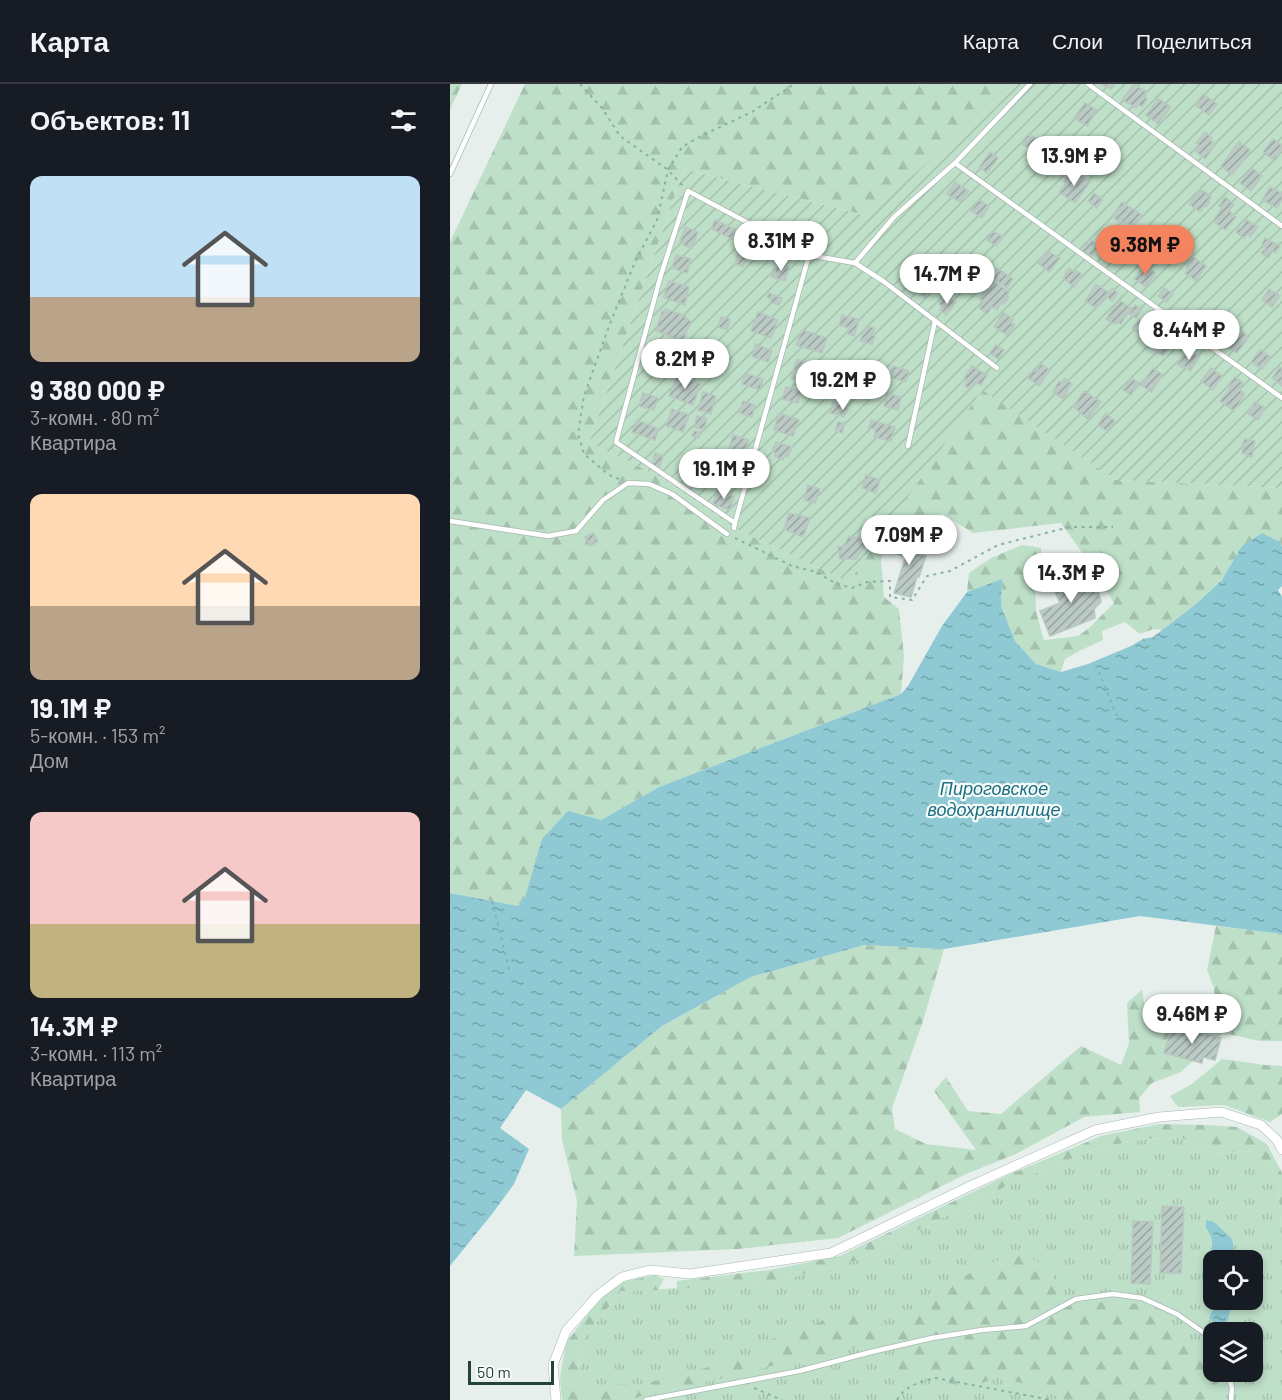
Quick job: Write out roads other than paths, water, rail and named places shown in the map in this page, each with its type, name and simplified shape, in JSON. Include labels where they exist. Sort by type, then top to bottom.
[{"type":"street","points":[[556,1400],[553,1365],[566,1331],[598,1295],[622,1277],[650,1270],[690,1274],[831,1253],[970,1186],[1095,1130],[1159,1117],[1221,1113],[1261,1125],[1277,1140],[1282,1150]]},
{"type":"lane","points":[[450,174],[491,84]]},
{"type":"lane","points":[[855,263],[894,217],[955,163],[1030,84]]},
{"type":"lane","points":[[1088,84],[1282,226]]},
{"type":"lane","points":[[955,163],[1282,398]]},
{"type":"lane","points":[[809,255],[735,525],[616,442],[660,278],[688,191],[809,255],[855,263],[883,281],[997,368]]},
{"type":"lane","points":[[908,446],[935,321]]},
{"type":"lane","points":[[450,521],[548,536],[576,531],[603,500],[628,483],[649,484],[672,494],[727,534]]},
{"type":"lane","points":[[646,1400],[799,1371],[932,1338],[1026,1326],[1076,1299],[1113,1294],[1142,1298],[1177,1314],[1203,1332]]},
{"type":"lane","points":[[1230,1382],[1231,1400]]},
{"type":"water","name":"Пироговское водохранилище","points":[[1262,533],[1280,542],[1282,547],[1282,586],[1278,590],[1282,597],[1282,934],[1140,916],[944,949],[864,945],[751,977],[662,1026],[561,1109],[526,1090],[500,1128],[529,1149],[514,1184],[450,1266],[450,893],[518,906],[525,897],[542,839],[568,811],[601,820],[659,787],[901,694],[908,686],[942,626],[967,592],[1002,579],[1001,606],[1015,641],[1036,664],[1061,672],[1088,664],[1143,639],[1153,637],[1196,604],[1222,580],[1242,546]]},
{"type":"water","points":[[1206,1220],[1214,1222],[1232,1239],[1234,1250],[1211,1250],[1211,1237],[1206,1228]]},
{"type":"water","points":[[1213,1310],[1231,1310],[1227,1322],[1214,1322],[1209,1318]]}]
